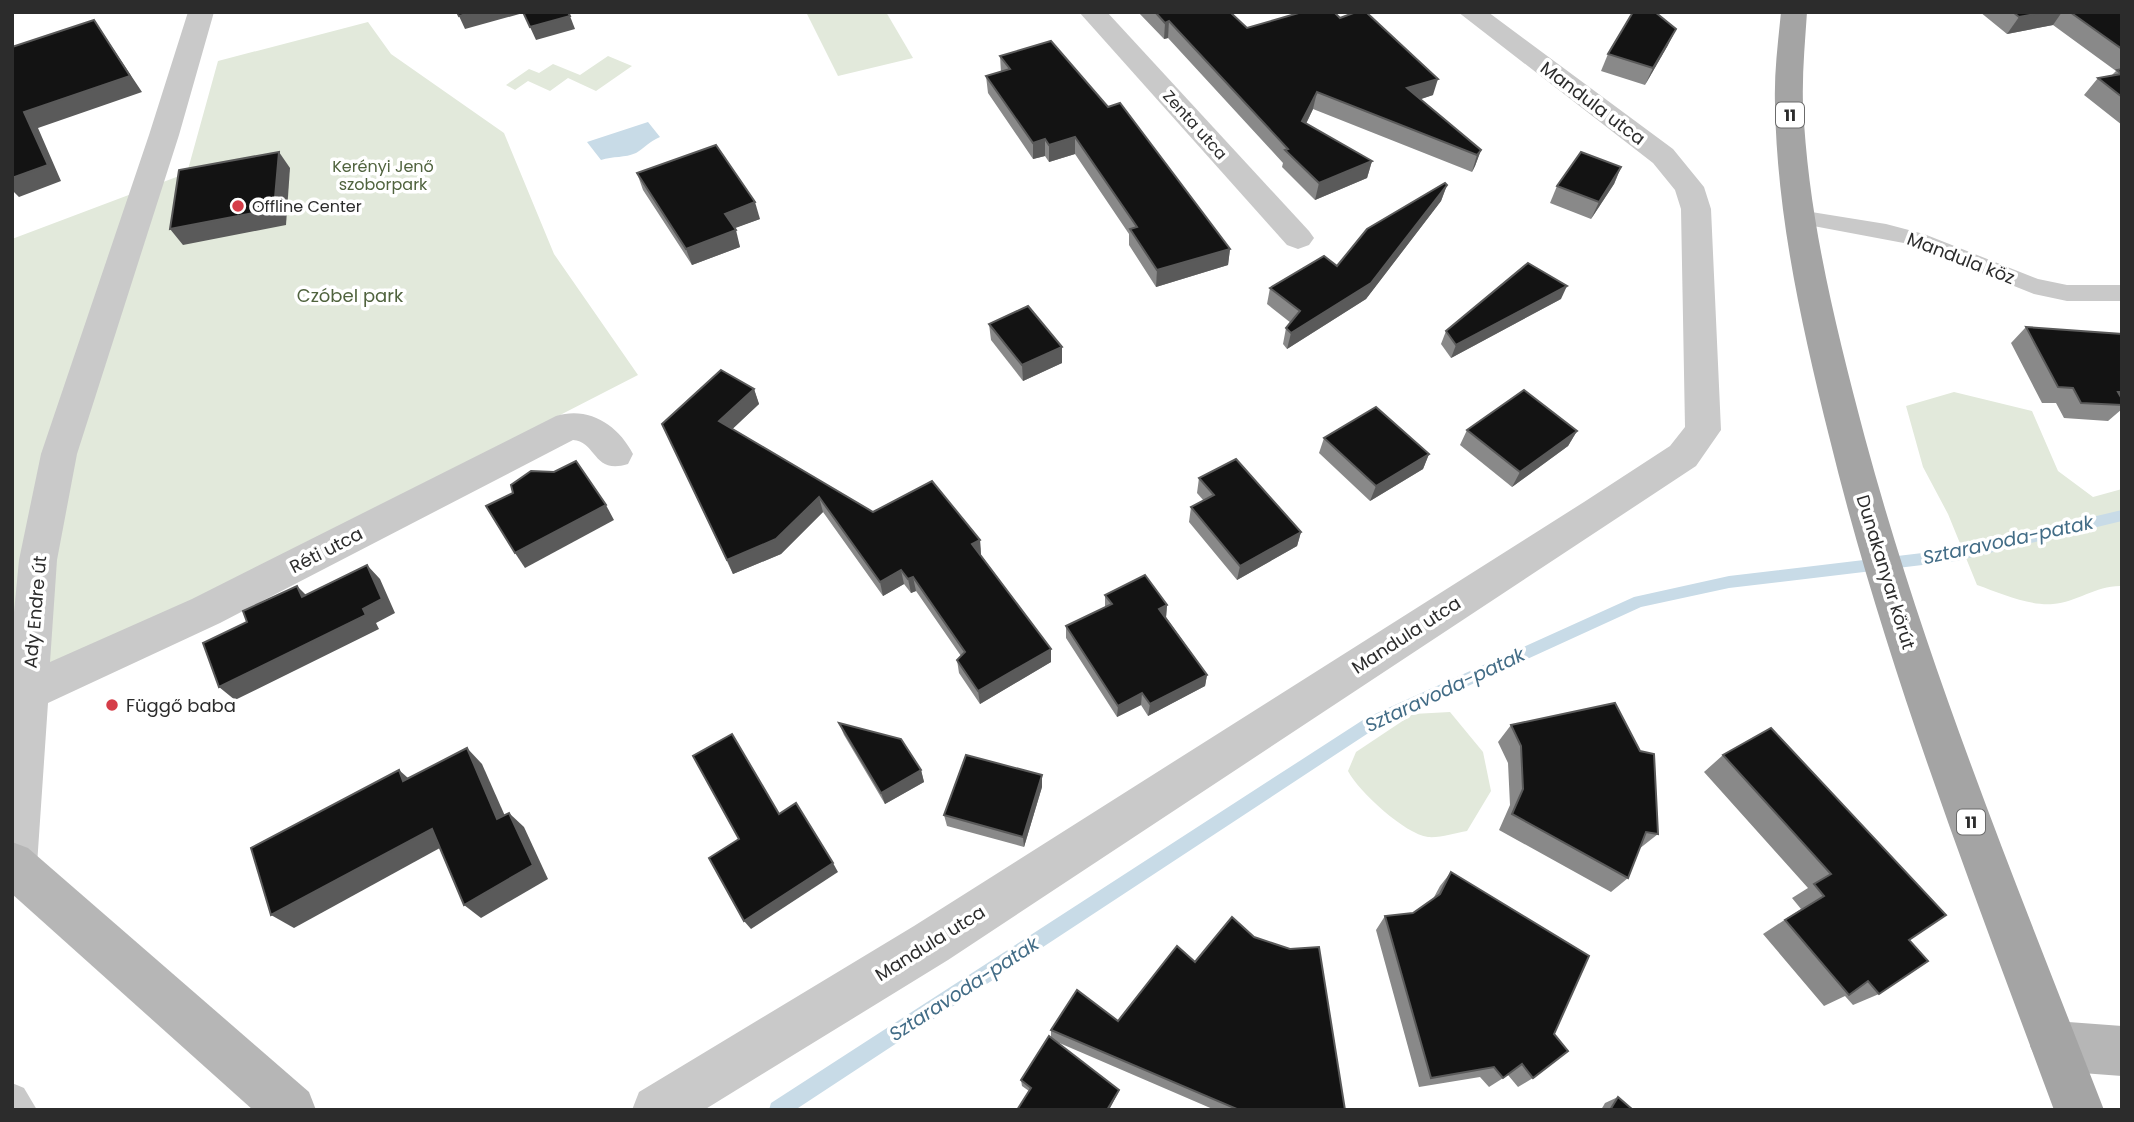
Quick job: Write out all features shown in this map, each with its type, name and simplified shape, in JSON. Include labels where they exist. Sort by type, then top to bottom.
[{"type":"main road","name":"Dunakanyar körút","points":[[1794,12],[1789,104],[1799,218],[1812,295],[1848,444],[1892,596],[1946,755],[2079,1110]]},
{"type":"street","name":"Ady Endre út","points":[[201,12],[164,135],[126,244],[60,454],[38,559],[13,864],[291,1110]]},
{"type":"street","name":"Zenta utca","points":[[1092,12],[1298,238]]},
{"type":"street","name":"Mandula utca","points":[[657,1110],[931,943],[1608,506],[1683,456],[1703,430],[1696,209],[1689,187],[1663,156],[1471,12]]},
{"type":"street","name":"Réti utca","points":[[28,692],[206,611],[569,426],[589,428],[615,454]]},
{"type":"street","points":[[2055,1046],[2122,1051]]},
{"type":"lane","name":"Mandula köz","points":[[1799,218],[1886,231],[1916,239],[2034,286],[2067,293],[2122,293]]},
{"type":"lane","points":[[12,1100],[20,1110]]},
{"type":"green space","points":[[806,12],[886,12],[913,58],[838,76]]},
{"type":"green space","name":"Czóbel park","points":[[368,22],[391,54],[504,133],[554,254],[638,375],[12,696],[12,239],[187,173],[218,61]]},
{"type":"green space","points":[[608,56],[632,66],[596,91],[568,78],[550,91],[528,81],[515,90],[506,85],[529,69],[539,73],[553,64],[580,75]]},
{"type":"green space","points":[[1954,392],[2032,411],[2058,471],[2093,497],[2122,489],[2122,586],[2104,588],[2062,603],[2044,604],[2014,598],[1977,585],[1948,514],[1923,467],[1906,406]]},
{"type":"green space","points":[[1450,712],[1483,752],[1491,791],[1467,831],[1428,837],[1407,828],[1384,811],[1362,790],[1348,771],[1356,752],[1413,714]]},
{"type":"water","points":[[648,122],[660,137],[632,155],[601,160],[587,142]]},
{"type":"building","points":[[457,12],[474,12],[459,16]]},
{"type":"building","points":[[523,12],[568,12],[570,16],[530,27]]},
{"type":"building","points":[[1155,12],[1230,12],[1247,28],[1302,12],[1334,12],[1340,18],[1356,12],[1366,12],[1438,79],[1407,88],[1481,150],[1477,155],[1317,92],[1302,121],[1372,161],[1319,183],[1285,150],[1288,149],[1169,21],[1165,23]]},
{"type":"building","points":[[1633,12],[1655,12],[1676,29],[1653,68],[1608,54]]},
{"type":"building","points":[[2013,12],[2046,12],[2019,17]]},
{"type":"building","points":[[2070,12],[2122,12],[2122,49]]},
{"type":"building","points":[[94,20],[130,76],[24,112],[48,165],[12,178],[12,47]]},
{"type":"building","points":[[1051,41],[1108,107],[1120,103],[1230,249],[1157,270],[1130,229],[1137,227],[1075,137],[1049,145],[1045,139],[1033,143],[986,76],[1010,69],[1000,56]]},
{"type":"building","points":[[2122,69],[2122,97],[2098,78],[2121,74],[2117,70]]},
{"type":"building","points":[[716,145],[755,202],[725,214],[736,230],[686,249],[637,173]]},
{"type":"building","points":[[279,152],[274,209],[170,229],[179,170]]},
{"type":"building","points":[[1581,152],[1621,167],[1599,202],[1557,186]]},
{"type":"building","points":[[1445,183],[1447,185],[1371,283],[1291,333],[1286,328],[1300,311],[1270,288],[1324,256],[1337,266],[1367,229]]},
{"type":"building","points":[[1528,263],[1567,286],[1456,345],[1446,331]]},
{"type":"building","points":[[1028,306],[1062,347],[1022,365],[989,324]]},
{"type":"building","points":[[2026,327],[2122,334],[2122,392],[2118,392],[2122,405],[2081,403],[2073,388],[2058,387]]},
{"type":"building","points":[[721,370],[754,389],[719,421],[873,512],[932,481],[980,540],[972,544],[1051,649],[978,691],[957,660],[965,652],[913,577],[908,579],[901,570],[880,582],[819,497],[776,539],[727,560],[662,424]]},
{"type":"building","points":[[1524,390],[1577,431],[1520,472],[1467,430]]},
{"type":"building","points":[[1376,407],[1429,454],[1376,486],[1324,438]]},
{"type":"building","points":[[1236,459],[1301,532],[1240,566],[1191,507],[1214,495],[1199,478]]},
{"type":"building","points":[[576,461],[606,505],[515,553],[486,506],[513,493],[511,485],[531,471],[554,472]]},
{"type":"building","points":[[367,565],[382,599],[363,609],[366,615],[219,687],[203,643],[247,622],[243,611],[297,586],[302,597]]},
{"type":"building","points":[[1145,575],[1167,605],[1159,609],[1207,675],[1150,704],[1142,693],[1118,706],[1066,626],[1112,604],[1105,595]]},
{"type":"building","points":[[1615,703],[1640,751],[1654,754],[1658,834],[1646,832],[1628,878],[1512,814],[1523,789],[1521,746],[1511,725]]},
{"type":"building","points":[[839,723],[901,739],[921,770],[881,793]]},
{"type":"building","points":[[1771,728],[1946,915],[1909,940],[1928,961],[1879,994],[1868,981],[1849,995],[1785,920],[1824,896],[1814,884],[1831,874],[1723,755]]},
{"type":"building","points":[[732,734],[779,814],[796,803],[833,863],[744,921],[709,858],[739,839],[693,756]]},
{"type":"building","points":[[467,748],[497,819],[509,813],[533,865],[464,905],[432,829],[271,915],[251,848],[399,770],[403,781]]},
{"type":"building","points":[[966,755],[1042,775],[1023,837],[944,815]]},
{"type":"building","points":[[1451,872],[1589,956],[1554,1034],[1568,1051],[1533,1078],[1522,1064],[1503,1078],[1494,1067],[1431,1078],[1385,916],[1413,913],[1440,894]]},
{"type":"building","points":[[1232,917],[1254,937],[1290,949],[1319,947],[1345,1110],[1239,1110],[1051,1030],[1077,990],[1118,1021],[1177,946],[1195,962]]},
{"type":"building","points":[[1049,1036],[1119,1090],[1107,1110],[1017,1110],[1031,1088],[1021,1080]]},
{"type":"building","points":[[1618,1097],[1633,1110],[1610,1110]]},
{"type":"waterway","name":"Sztaravoda-patak","points":[[778,1110],[1371,723],[1639,601],[1729,582],[1956,555],[2122,515]]},
{"type":"place","name":"Offline Center","points":[[238,206]]},
{"type":"place","name":"Függő baba","points":[[112,705]]},
{"type":"park label","name":"Kerényi Jenő szoborpark","points":[[383,175]]}]
